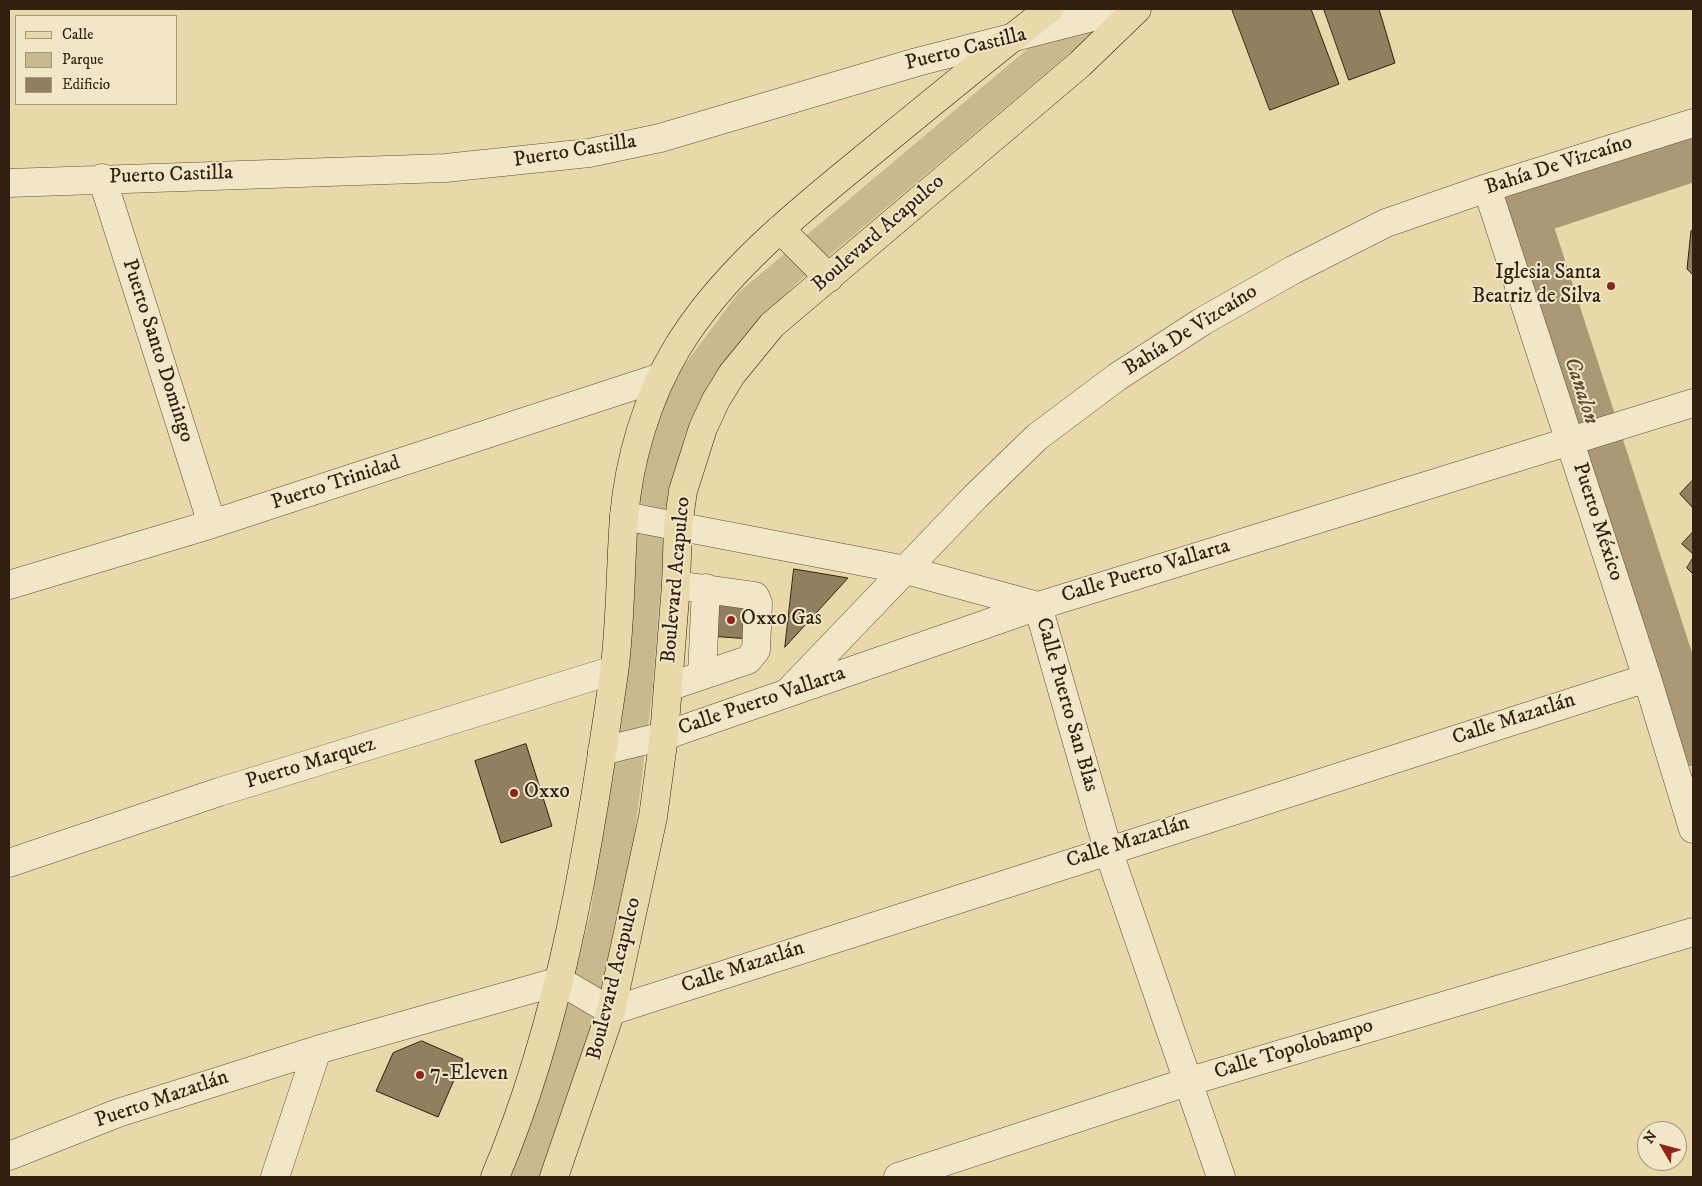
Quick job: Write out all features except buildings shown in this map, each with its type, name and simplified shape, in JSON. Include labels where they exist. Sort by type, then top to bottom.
[{"type":"main road","points":[[495,1177],[540,1053],[560,981],[602,751],[614,670],[621,606],[624,516],[636,447],[662,377],[678,347],[716,294],[780,229],[1049,9]]},
{"type":"main road","name":"Boulevard Acapulco","points":[[554,1177],[611,1011],[653,817],[664,736],[676,585],[678,526],[683,491],[692,457],[703,428],[728,381],[751,348],[772,325],[1080,64],[1137,9]]},
{"type":"main road","points":[[780,229],[828,278]]},
{"type":"street","name":"Puerto Castilla","points":[[9,183],[102,178],[445,168],[589,153],[660,138],[917,62],[1009,40],[1124,9]]},
{"type":"street","name":"Bahía De Vizcaíno","points":[[787,693],[975,497],[1038,437],[1117,377],[1203,320],[1293,270],[1386,223],[1487,188],[1693,123]]},
{"type":"street","name":"Puerto Santo Domingo","points":[[102,178],[212,524]]},
{"type":"street","name":"Puerto México","points":[[1487,188],[1580,439],[1647,678],[1693,829]]},
{"type":"street","name":"Puerto Trinidad","points":[[9,585],[212,524],[662,377]]},
{"type":"street","name":"Calle Puerto Vallarta","points":[[602,751],[664,736],[1038,606],[1693,403]]},
{"type":"street","name":"Calle Puerto San Blas","points":[[624,516],[906,570],[1038,606],[1108,850],[1221,1177]]},
{"type":"street","points":[[668,687],[751,657],[756,650],[757,599],[752,594],[676,585]]},
{"type":"street","points":[[720,669],[724,591]]},
{"type":"street","name":"Puerto Marquez","points":[[9,863],[219,792],[614,670]]},
{"type":"street","name":"Calle Mazatlán","points":[[611,1011],[1647,678]]},
{"type":"street","name":"Calle Topolobampo","points":[[898,1177],[1187,1082],[1693,932]]},
{"type":"street","points":[[560,981],[611,1011]]},
{"type":"street","name":"Puerto Mazatlán","points":[[9,1156],[118,1113],[317,1050],[560,981]]},
{"type":"street","points":[[275,1177],[317,1050]]},
{"type":"green space","points":[[1075,9],[1122,9],[798,282],[749,332],[726,362],[685,434],[667,511],[652,694],[624,923],[601,1014],[540,1177],[506,1177],[572,987],[591,910],[607,787],[634,516],[648,448],[662,407],[680,371],[739,292]]},
{"type":"waterway","name":"Canalon","points":[[1693,155],[1522,212],[1693,740]]},
{"type":"place","name":"Iglesia Santa Beatriz de Silva","points":[[1611,286]]},
{"type":"place","name":"Oxxo Gas","points":[[731,620]]},
{"type":"place","name":"Oxxo","points":[[514,793]]},
{"type":"place","name":"7-Eleven","points":[[420,1075]]}]
